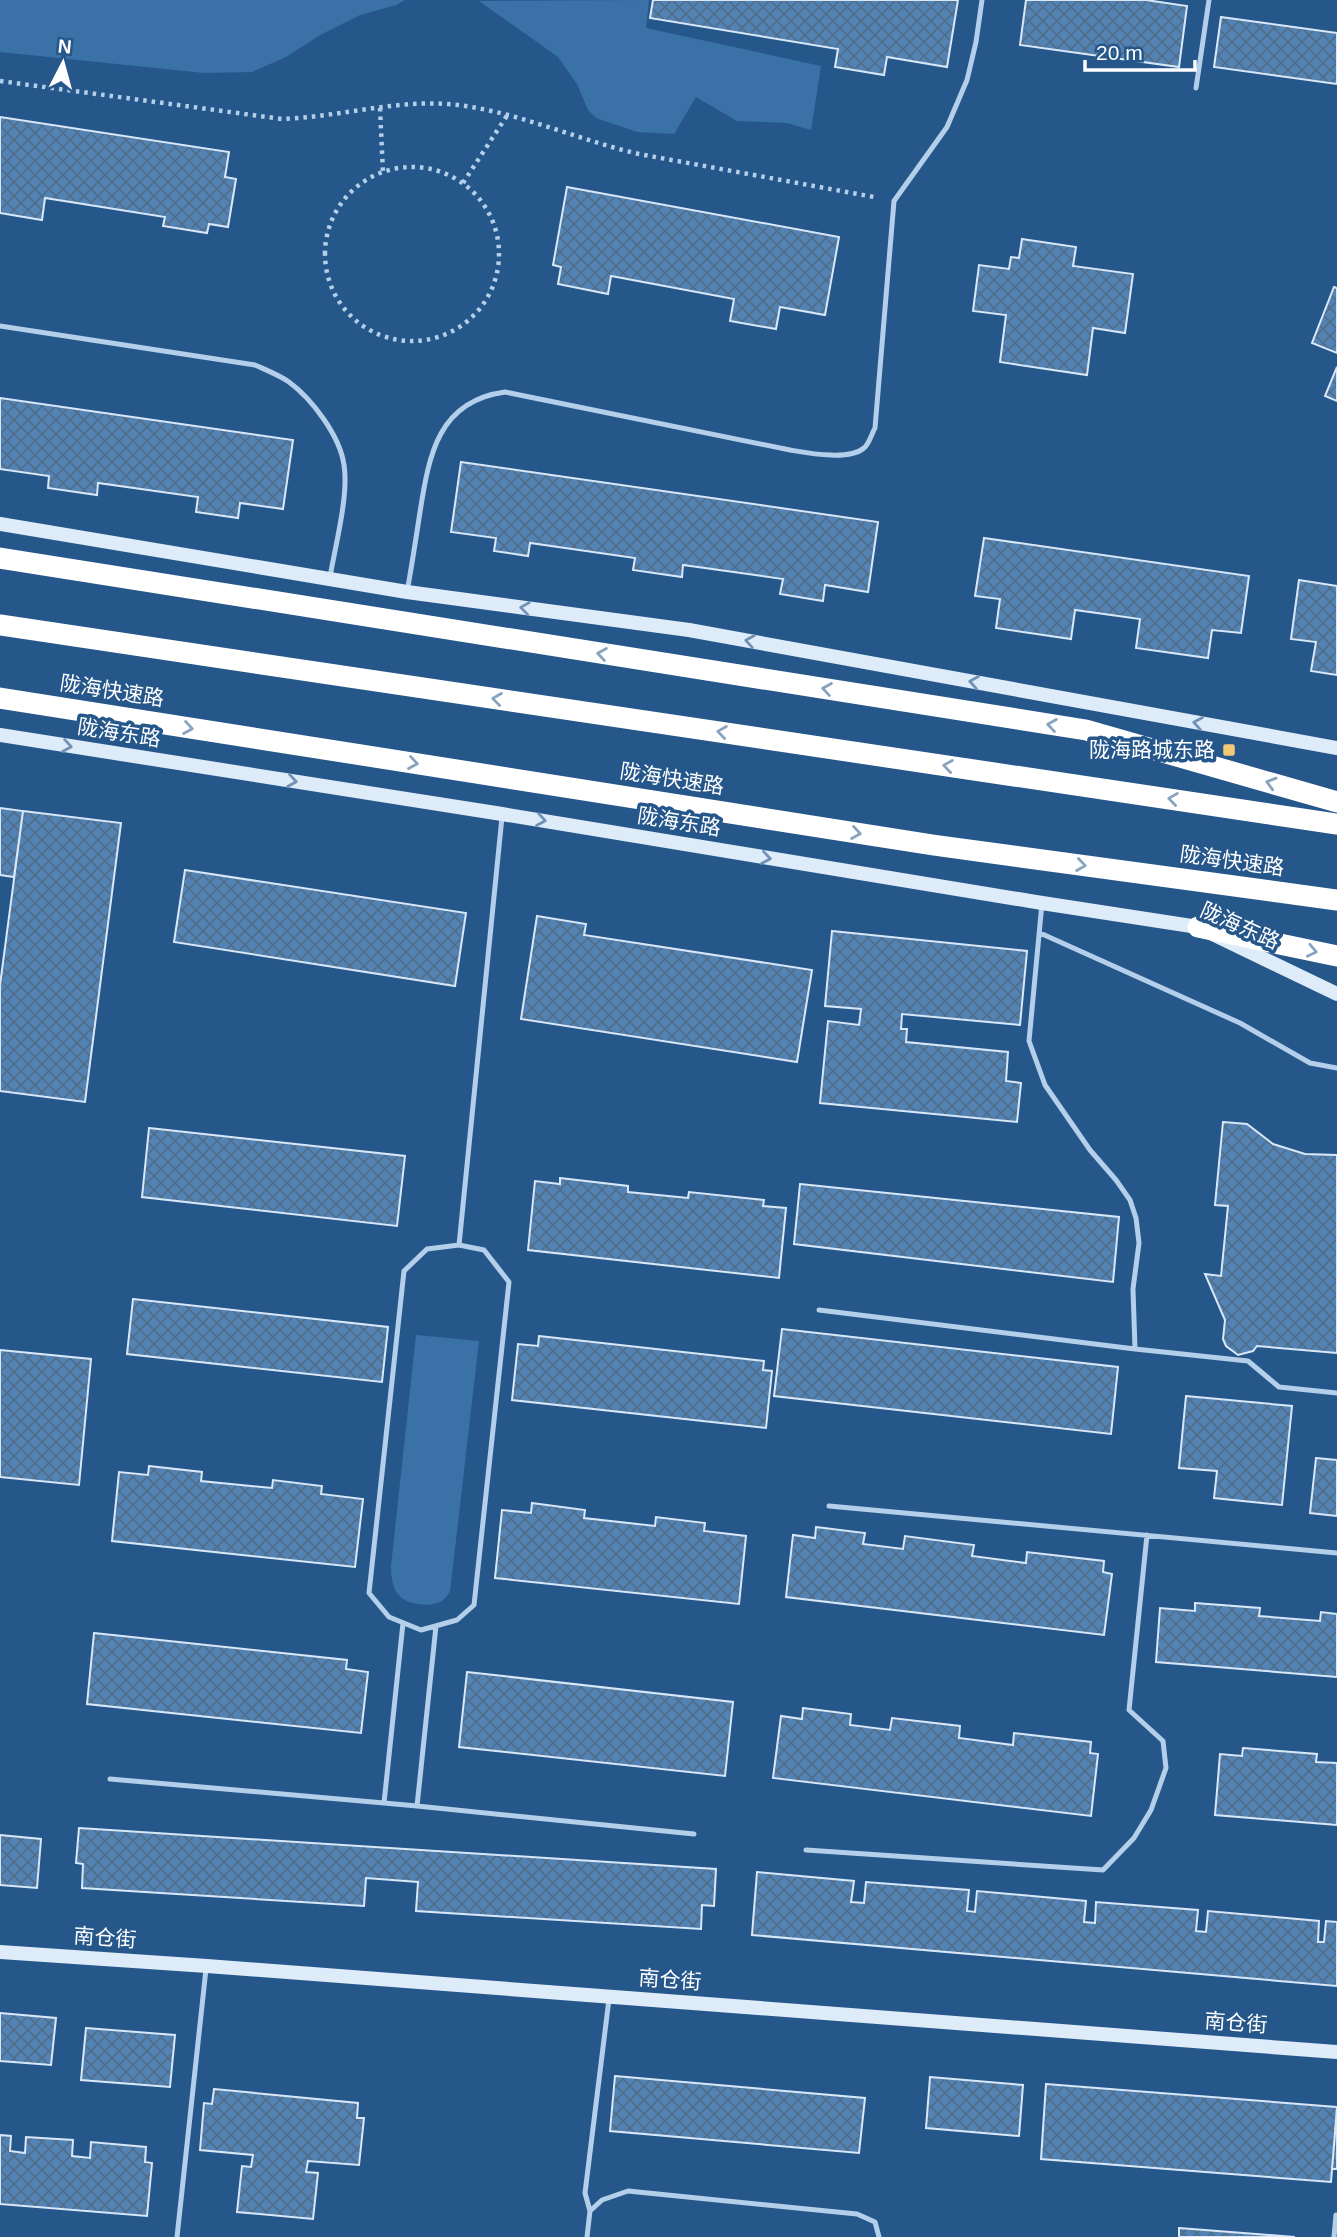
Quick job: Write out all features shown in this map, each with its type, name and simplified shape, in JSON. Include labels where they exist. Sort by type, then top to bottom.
[{"type":"highway","points":[[0,558],[1086,730],[1337,802]]},
{"type":"highway","points":[[0,625],[1337,824]]},
{"type":"highway","name":"陇海快速路","points":[[0,698],[933,845],[1337,900]]},
{"type":"highway","points":[[1198,927],[1337,956]]},
{"type":"street","points":[[0,524],[330,577],[407,592],[689,630],[1337,748]]},
{"type":"street","name":"陇海东路","points":[[0,735],[1198,927],[1337,995]]},
{"type":"street","name":"南仓街","points":[[0,1952],[1337,2052]]},
{"type":"lane","points":[[407,592],[428,464],[439,435],[462,407],[487,394],[505,392],[820,455],[849,454],[864,448],[875,428],[894,201],[947,127],[967,80],[982,0]]},
{"type":"lane","points":[[1196,88],[1209,0]]},
{"type":"lane","points":[[0,326],[255,365],[288,381],[321,414],[336,441],[344,465],[343,504],[330,577]]},
{"type":"lane","points":[[459,1245],[502,814]]},
{"type":"lane","points":[[1042,903],[1029,1041],[1045,1085],[1090,1150],[1130,1200],[1136,1218],[1139,1244],[1133,1289],[1135,1349]]},
{"type":"lane","points":[[1040,933],[1240,1023],[1310,1063],[1337,1069]]},
{"type":"lane","points":[[459,1245],[484,1250],[509,1282],[474,1605],[457,1620],[421,1630],[402,1623],[389,1617],[369,1593],[404,1271],[427,1249],[459,1245]]},
{"type":"lane","points":[[819,1310],[1248,1361],[1279,1387],[1337,1393]]},
{"type":"lane","points":[[829,1506],[1337,1553]]},
{"type":"lane","points":[[806,1850],[1103,1870],[1133,1838],[1151,1811],[1166,1768],[1163,1741],[1129,1710],[1147,1535]]},
{"type":"lane","points":[[384,1803],[402,1623]]},
{"type":"lane","points":[[417,1806],[436,1626]]},
{"type":"lane","points":[[110,1779],[694,1834]]},
{"type":"lane","points":[[177,2237],[207,1966]]},
{"type":"lane","points":[[587,2237],[590,2211],[585,2193],[609,1996]]},
{"type":"lane","points":[[590,2211],[602,2200],[628,2191],[857,2214],[875,2222],[879,2237]]},
{"type":"lane","points":[[1334,2237],[1336,2216]]},
{"type":"path","points":[[0,81],[282,119],[316,118],[380,108],[456,105],[508,114],[630,152],[894,201]]},
{"type":"path","points":[[380,108],[383,173]]},
{"type":"path","points":[[463,183],[508,114]]},
{"type":"path","points":[[417,167],[440,172],[463,183],[481,201],[494,223],[499,248],[497,274],[488,298],[472,318],[451,332],[426,341],[400,341],[376,333],[354,319],[337,300],[327,276],[325,251],[329,228],[339,207],[353,190],[373,177],[394,169],[417,167]]},
{"type":"shaded area","points":[[0,0],[405,0],[360,15],[320,35],[286,57],[252,72],[204,73],[0,52]]},
{"type":"shaded area","points":[[649,0],[646,28],[821,66],[811,130],[787,123],[737,121],[696,97],[674,134],[637,132],[596,118],[588,110],[577,84],[558,57],[479,1]]},
{"type":"shaded area","points":[[416,1335],[479,1341],[450,1592],[442,1601],[425,1605],[407,1601],[398,1594],[391,1570]]},
{"type":"building","points":[[653,0],[958,0],[947,67],[887,57],[884,75],[835,67],[838,49],[650,18]]},
{"type":"building","points":[[1026,0],[1146,0],[1187,6],[1179,67],[1020,45]]},
{"type":"building","points":[[1221,17],[1337,33],[1337,84],[1214,67]]},
{"type":"building","points":[[0,117],[229,152],[225,177],[236,179],[228,227],[209,224],[207,233],[163,226],[165,217],[45,198],[42,220],[0,213]]},
{"type":"building","points":[[567,187],[839,237],[825,315],[780,307],[776,329],[730,321],[734,299],[611,276],[608,294],[558,284],[561,267],[553,265]]},
{"type":"building","points":[[1022,239],[1076,247],[1073,266],[1133,274],[1125,333],[1093,328],[1087,375],[1000,362],[1006,315],[973,311],[979,265],[1009,269],[1011,257],[1019,258]]},
{"type":"building","points":[[1334,287],[1337,288],[1337,353],[1312,343]]},
{"type":"building","points":[[1337,367],[1337,401],[1325,396]]},
{"type":"building","points":[[0,398],[293,440],[283,509],[240,503],[238,518],[196,512],[198,497],[98,483],[97,495],[48,488],[49,476],[0,469]]},
{"type":"building","points":[[461,462],[878,522],[868,592],[825,585],[823,601],[780,594],[783,579],[683,565],[682,577],[633,570],[635,558],[530,543],[528,556],[494,551],[496,538],[451,532]]},
{"type":"building","points":[[984,538],[1249,576],[1241,633],[1212,630],[1208,658],[1136,648],[1140,619],[1075,610],[1071,639],[996,628],[1000,599],[975,596]]},
{"type":"building","points":[[1299,580],[1337,586],[1337,675],[1311,671],[1316,642],[1291,639]]},
{"type":"building","points":[[0,808],[23,811],[14,877],[0,875]]},
{"type":"building","points":[[23,811],[121,823],[85,1102],[0,1091],[0,985]]},
{"type":"building","points":[[185,870],[466,913],[455,986],[174,942]]},
{"type":"building","points":[[537,916],[586,924],[584,935],[812,970],[797,1062],[521,1019]]},
{"type":"building","points":[[832,931],[1027,951],[1020,1025],[902,1014],[901,1029],[907,1029],[906,1042],[1008,1052],[1006,1081],[1021,1083],[1017,1122],[820,1103],[828,1021],[859,1025],[861,1009],[825,1006]]},
{"type":"building","points":[[1223,1122],[1247,1124],[1273,1144],[1305,1154],[1337,1155],[1337,1353],[1257,1346],[1253,1351],[1238,1355],[1226,1346],[1223,1339],[1225,1320],[1205,1274],[1221,1276],[1228,1206],[1215,1205]]},
{"type":"building","points":[[149,1128],[405,1156],[397,1226],[142,1197]]},
{"type":"building","points":[[560,1178],[628,1186],[628,1192],[688,1198],[689,1192],[764,1200],[763,1206],[786,1208],[779,1278],[528,1250],[535,1181],[560,1184]]},
{"type":"building","points":[[800,1184],[1119,1217],[1113,1282],[794,1244]]},
{"type":"building","points":[[133,1299],[388,1327],[382,1382],[127,1354]]},
{"type":"building","points":[[782,1329],[1118,1367],[1111,1434],[774,1396]]},
{"type":"building","points":[[539,1336],[764,1361],[763,1370],[772,1371],[766,1428],[512,1400],[518,1344],[538,1346]]},
{"type":"building","points":[[0,1350],[91,1359],[79,1485],[0,1477]]},
{"type":"building","points":[[1186,1396],[1292,1406],[1282,1505],[1214,1498],[1217,1471],[1179,1468]]},
{"type":"building","points":[[1316,1458],[1337,1460],[1337,1516],[1310,1513]]},
{"type":"building","points":[[149,1466],[202,1472],[201,1481],[272,1488],[273,1480],[322,1486],[321,1494],[363,1499],[355,1567],[112,1541],[119,1472],[148,1475]]},
{"type":"building","points":[[532,1503],[585,1510],[584,1518],[655,1526],[656,1517],[705,1523],[704,1531],[746,1536],[739,1604],[495,1578],[502,1510],[531,1513]]},
{"type":"building","points":[[816,1527],[865,1533],[863,1544],[903,1549],[905,1536],[974,1545],[972,1556],[1026,1563],[1027,1552],[1104,1561],[1103,1572],[1112,1574],[1104,1635],[786,1597],[793,1535],[815,1538]]},
{"type":"building","points":[[1195,1603],[1260,1608],[1259,1616],[1320,1621],[1321,1612],[1337,1614],[1337,1677],[1156,1662],[1160,1608],[1195,1611]]},
{"type":"building","points":[[94,1633],[347,1660],[346,1669],[368,1672],[361,1733],[87,1704]]},
{"type":"building","points":[[467,1672],[733,1702],[725,1776],[459,1747]]},
{"type":"building","points":[[803,1708],[851,1714],[850,1725],[890,1730],[892,1718],[960,1726],[959,1738],[1013,1745],[1014,1733],[1091,1742],[1090,1753],[1098,1754],[1091,1816],[773,1778],[781,1716],[802,1719]]},
{"type":"building","points":[[1243,1748],[1317,1754],[1316,1762],[1337,1763],[1337,1825],[1215,1815],[1220,1754],[1242,1756]]},
{"type":"building","points":[[79,1828],[716,1869],[714,1906],[702,1905],[701,1929],[416,1911],[418,1882],[366,1878],[364,1906],[82,1888],[83,1864],[76,1863]]},
{"type":"building","points":[[0,1835],[41,1839],[37,1888],[0,1885]]},
{"type":"building","points":[[757,1872],[854,1881],[851,1902],[864,1903],[866,1882],[969,1890],[967,1911],[975,1912],[977,1891],[1086,1901],[1084,1922],[1095,1923],[1096,1902],[1198,1910],[1196,1931],[1206,1932],[1208,1911],[1319,1921],[1318,1942],[1324,1942],[1326,1921],[1337,1922],[1337,1986],[752,1935]]},
{"type":"building","points":[[0,2013],[56,2018],[51,2065],[0,2061]]},
{"type":"building","points":[[86,2028],[175,2035],[170,2087],[81,2080]]},
{"type":"building","points":[[615,2076],[865,2098],[859,2153],[610,2131]]},
{"type":"building","points":[[930,2077],[1023,2085],[1019,2136],[926,2128]]},
{"type":"building","points":[[1046,2084],[1337,2107],[1331,2182],[1041,2159]]},
{"type":"building","points":[[214,2089],[358,2103],[357,2118],[364,2118],[359,2165],[308,2161],[306,2172],[318,2173],[313,2219],[237,2212],[242,2166],[251,2167],[253,2155],[200,2150],[204,2103],[212,2104]]},
{"type":"building","points":[[1337,2110],[1337,2169],[1332,2169]]},
{"type":"building","points":[[0,2135],[11,2136],[10,2151],[25,2153],[26,2137],[73,2140],[72,2156],[90,2158],[91,2142],[146,2147],[145,2162],[152,2163],[147,2216],[0,2204]]},
{"type":"building","points":[[1179,2228],[1295,2237],[1179,2237]]},
{"type":"place","name":"陇海路城东路","points":[[1229,750]]}]
